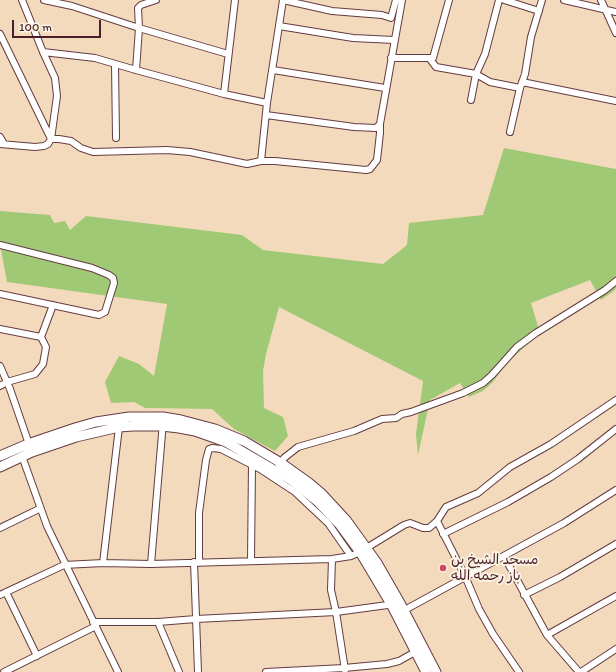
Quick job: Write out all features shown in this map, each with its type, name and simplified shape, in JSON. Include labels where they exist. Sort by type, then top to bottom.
[{"type":"main road","points":[[0,467],[22,456],[30,448],[52,435],[96,422],[129,417],[163,422],[179,428],[213,432],[226,442],[254,457],[279,467],[329,513],[350,538],[398,608],[436,672]]},
{"type":"main road","points":[[0,456],[119,427],[163,422]]},
{"type":"main road","points":[[398,608],[415,652],[426,672]]},
{"type":"street","points":[[0,137],[2,144],[40,147],[48,144],[51,139],[57,96],[56,78],[43,52],[22,0]]},
{"type":"street","points":[[44,0],[72,6],[139,28],[228,54]]},
{"type":"street","points":[[136,70],[139,28],[137,0]]},
{"type":"street","points":[[138,8],[140,5],[156,0]]},
{"type":"street","points":[[224,94],[235,0]]},
{"type":"street","points":[[261,161],[267,103],[283,0],[332,11],[382,15],[391,18],[396,0]]},
{"type":"street","points":[[51,139],[71,141],[81,148],[93,152],[167,150],[190,152],[247,164],[261,161],[275,161],[361,170],[370,169],[377,160],[380,124],[390,58],[402,0]]},
{"type":"street","points":[[390,58],[430,59],[434,55],[449,0]]},
{"type":"street","points":[[471,100],[476,74],[485,54],[499,0]]},
{"type":"street","points":[[504,0],[539,11]]},
{"type":"street","points":[[510,132],[525,74],[531,37],[542,0]]},
{"type":"street","points":[[564,0],[616,12]]},
{"type":"street","points":[[601,0],[616,33]]},
{"type":"street","points":[[279,26],[353,38],[394,40]]},
{"type":"street","points":[[0,34],[51,139]]},
{"type":"street","points":[[43,52],[95,58],[224,94],[267,103]]},
{"type":"street","points":[[430,59],[436,67],[476,74],[490,82],[521,85],[616,101]]},
{"type":"street","points":[[115,64],[116,138]]},
{"type":"street","points":[[273,70],[386,88]]},
{"type":"street","points":[[266,115],[368,128],[376,128],[380,124]]},
{"type":"street","points":[[0,245],[92,268],[109,275],[113,278],[114,283],[105,312],[99,315],[0,294]]},
{"type":"street","points":[[279,467],[288,454],[298,448],[354,431],[382,419],[396,418],[402,414],[464,393],[483,383],[517,347],[605,290],[616,281]]},
{"type":"street","points":[[0,386],[7,382],[35,374],[43,364],[46,347],[41,337],[53,305]]},
{"type":"street","points":[[0,329],[41,337]]},
{"type":"street","points":[[0,366],[30,448]]},
{"type":"street","points":[[37,656],[3,594],[64,565],[332,559],[359,552],[404,525],[410,523],[423,528],[429,528],[437,521],[446,507],[478,493],[510,467],[551,444],[616,400]]},
{"type":"street","points":[[151,564],[163,422]]},
{"type":"street","points":[[103,563],[106,524],[119,427]]},
{"type":"street","points":[[443,534],[508,502],[551,477],[578,459],[616,429]]},
{"type":"street","points":[[198,672],[196,563],[199,513],[206,460],[209,449],[221,449],[254,457],[285,485],[307,502],[332,529],[359,552]]},
{"type":"street","points":[[22,456],[39,509],[64,565],[118,672]]},
{"type":"street","points":[[251,561],[254,457]]},
{"type":"street","points":[[4,672],[37,656],[95,624],[158,622],[398,608],[504,556],[564,523],[616,490]]},
{"type":"street","points":[[0,528],[39,509]]},
{"type":"street","points":[[437,521],[465,576],[479,609],[493,634],[519,672]]},
{"type":"street","points":[[524,595],[560,577],[616,544]]},
{"type":"street","points":[[504,556],[524,595],[548,635],[580,672],[616,649]]},
{"type":"street","points":[[332,559],[331,590],[336,612],[344,670]]},
{"type":"street","points":[[548,635],[616,596]]},
{"type":"street","points":[[158,622],[179,672]]},
{"type":"street","points":[[266,672],[344,670],[399,662],[415,652]]},
{"type":"green space","points":[[504,148],[616,169],[616,287],[615,290],[601,300],[590,280],[531,303],[540,333],[508,362],[492,383],[483,391],[469,397],[460,383],[430,400],[418,455],[416,434],[423,381],[279,307],[266,354],[263,371],[264,408],[283,417],[288,436],[275,451],[234,429],[212,409],[145,408],[134,402],[111,403],[105,382],[119,356],[139,364],[154,376],[167,304],[7,282],[0,245],[0,211],[50,215],[54,223],[65,221],[70,230],[86,216],[242,235],[263,250],[383,264],[407,245],[409,223],[483,215]]},
{"type":"place","name":"مسجد الشيخ بن باز رحمه الله","points":[[443,568]]}]
